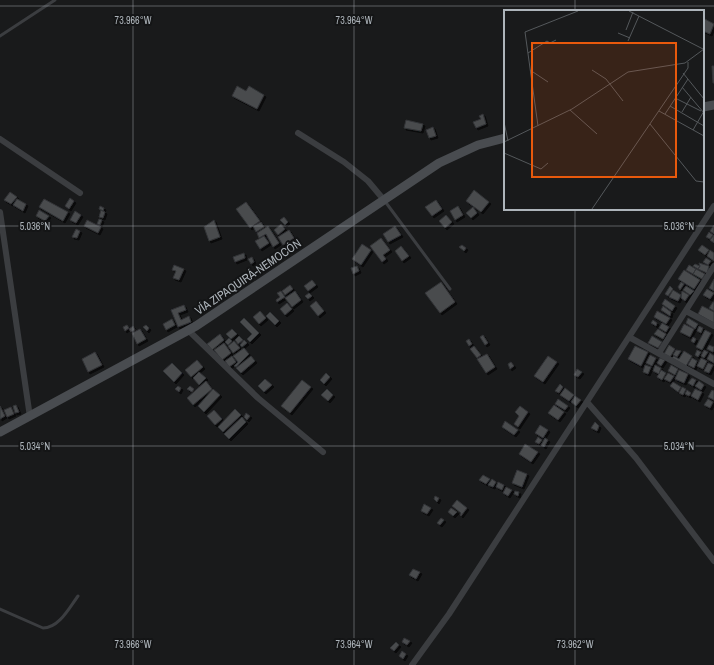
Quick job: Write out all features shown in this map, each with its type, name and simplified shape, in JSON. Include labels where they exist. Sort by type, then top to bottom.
[{"type":"main road","points":[[704,107],[714,105]]},
{"type":"main road","name":"VÍA ZIPAQUIRÁ-NEMOCÓN","points":[[0,432],[188,330],[439,163],[478,145],[504,138]]},
{"type":"street","points":[[298,133],[344,162],[368,181],[384,200]]},
{"type":"street","points":[[0,139],[80,193]]},
{"type":"street","points":[[412,665],[449,614],[714,206]]},
{"type":"street","points":[[0,212],[30,417]]},
{"type":"street","points":[[659,353],[712,274],[714,266]]},
{"type":"street","points":[[686,311],[714,326]]},
{"type":"street","points":[[188,330],[258,398],[323,452]]},
{"type":"street","points":[[629,337],[714,384]]},
{"type":"street","points":[[587,402],[636,458],[714,561]]},
{"type":"lane","points":[[0,36],[55,0]]},
{"type":"lane","points":[[384,200],[450,289]]},
{"type":"lane","points":[[0,609],[43,628],[50,628],[56,624],[78,596]]},
{"type":"building","points":[[704,19],[714,24],[710,34],[704,31]]},
{"type":"building","points":[[712,66],[714,66],[714,83],[713,83]]},
{"type":"building","points":[[237,86],[246,91],[249,86],[264,95],[257,109],[232,96]]},
{"type":"building","points":[[483,114],[486,124],[476,128],[473,122],[481,119],[479,116]]},
{"type":"building","points":[[406,120],[423,124],[421,131],[404,128]]},
{"type":"building","points":[[433,127],[436,136],[429,138],[426,130]]},
{"type":"building","points":[[474,190],[489,202],[481,212],[466,201]]},
{"type":"building","points":[[10,192],[17,197],[11,204],[4,200]]},
{"type":"building","points":[[70,198],[74,201],[69,209],[65,206]]},
{"type":"building","points":[[17,199],[26,204],[23,211],[13,205]]},
{"type":"building","points":[[44,199],[68,212],[63,221],[39,207]]},
{"type":"building","points":[[436,200],[442,209],[432,216],[425,207]]},
{"type":"building","points":[[246,202],[260,221],[250,228],[236,209]]},
{"type":"building","points":[[100,206],[104,208],[103,211],[99,209]]},
{"type":"building","points":[[458,206],[463,215],[455,220],[450,211]]},
{"type":"building","points":[[473,207],[477,213],[471,218],[466,213]]},
{"type":"building","points":[[39,210],[49,216],[45,221],[36,216]]},
{"type":"building","points":[[101,210],[105,212],[103,218],[99,217]]},
{"type":"building","points":[[75,211],[81,215],[76,223],[70,220]]},
{"type":"building","points":[[446,215],[452,222],[445,228],[439,221]]},
{"type":"building","points":[[284,217],[288,222],[285,225],[280,220]]},
{"type":"building","points":[[99,219],[102,220],[100,225],[97,224]]},
{"type":"building","points":[[87,220],[101,227],[98,233],[84,226]]},
{"type":"building","points":[[214,220],[220,237],[209,241],[204,227]]},
{"type":"building","points":[[261,222],[264,227],[256,232],[253,226]]},
{"type":"building","points":[[281,224],[285,229],[278,235],[274,230]]},
{"type":"building","points":[[714,225],[714,234],[710,231]]},
{"type":"building","points":[[268,226],[279,243],[273,247],[266,234],[259,238],[257,233]]},
{"type":"building","points":[[395,226],[401,235],[388,242],[383,234]]},
{"type":"building","points":[[76,229],[80,231],[77,238],[72,237]]},
{"type":"building","points":[[289,230],[294,238],[283,245],[278,237]]},
{"type":"building","points":[[709,232],[713,235],[710,239],[706,237]]},
{"type":"building","points":[[714,235],[714,243],[710,240]]},
{"type":"building","points":[[264,236],[269,243],[260,249],[255,241]]},
{"type":"building","points":[[381,238],[390,250],[383,255],[386,259],[382,262],[370,246]]},
{"type":"building","points":[[362,244],[371,250],[361,265],[352,259]]},
{"type":"building","points":[[462,245],[466,248],[464,251],[459,247]]},
{"type":"building","points":[[702,245],[709,250],[705,255],[698,250]]},
{"type":"building","points":[[401,246],[409,256],[402,261],[395,251]]},
{"type":"building","points":[[710,250],[714,253],[714,261],[707,256]]},
{"type":"building","points":[[244,253],[245,258],[235,262],[233,257]]},
{"type":"building","points":[[252,257],[254,262],[251,264],[248,259]]},
{"type":"building","points":[[706,258],[711,261],[708,265],[703,262]]},
{"type":"building","points":[[699,263],[709,266],[707,273],[698,269],[700,266]]},
{"type":"building","points":[[695,264],[700,266],[698,269],[693,266]]},
{"type":"building","points":[[174,265],[184,269],[179,280],[173,278],[176,271],[172,270]]},
{"type":"building","points":[[689,265],[696,269],[693,274],[686,270]]},
{"type":"building","points":[[357,266],[359,271],[353,274],[351,268]]},
{"type":"building","points":[[696,269],[705,274],[702,279],[693,274]]},
{"type":"building","points":[[684,270],[700,280],[694,289],[678,279]]},
{"type":"building","points":[[714,279],[714,291],[709,288]]},
{"type":"building","points":[[312,280],[316,285],[308,291],[304,286]]},
{"type":"building","points":[[441,282],[455,302],[440,313],[425,293]]},
{"type":"building","points":[[681,282],[684,284],[680,290],[678,287]]},
{"type":"building","points":[[290,285],[293,289],[285,295],[282,291]]},
{"type":"building","points":[[670,286],[673,289],[668,296],[665,294]]},
{"type":"building","points":[[686,286],[694,291],[690,295],[683,290]]},
{"type":"building","points":[[707,289],[714,293],[710,299],[703,295]]},
{"type":"building","points":[[673,290],[681,295],[678,301],[669,297]]},
{"type":"building","points":[[281,291],[285,297],[277,302],[276,300],[280,297],[277,293]]},
{"type":"building","points":[[295,291],[301,300],[292,307],[285,298]]},
{"type":"building","points":[[682,291],[689,295],[685,301],[681,298]]},
{"type":"building","points":[[309,293],[312,296],[308,299],[305,296]]},
{"type":"building","points":[[665,299],[675,306],[672,311],[662,304]]},
{"type":"building","points":[[316,301],[324,311],[318,316],[310,306]]},
{"type":"building","points":[[714,302],[714,311],[709,308]]},
{"type":"building","points":[[287,303],[292,309],[285,315],[280,309]]},
{"type":"building","points":[[184,305],[186,310],[178,313],[181,320],[189,316],[191,322],[178,327],[171,310]]},
{"type":"building","points":[[663,306],[671,312],[670,316],[661,310]]},
{"type":"building","points":[[702,306],[714,312],[714,323],[698,314]]},
{"type":"building","points":[[260,311],[266,318],[259,324],[253,317]]},
{"type":"building","points":[[657,311],[670,318],[666,324],[654,317]]},
{"type":"building","points":[[270,312],[279,321],[275,325],[266,316]]},
{"type":"building","points":[[244,318],[259,333],[250,342],[247,339],[252,334],[240,322]]},
{"type":"building","points":[[688,318],[698,324],[695,329],[686,323]]},
{"type":"building","points":[[172,319],[175,325],[166,330],[163,324]]},
{"type":"building","points":[[653,320],[657,323],[656,326],[651,323]]},
{"type":"building","points":[[662,323],[669,327],[666,332],[659,328]]},
{"type":"building","points":[[684,324],[694,329],[690,337],[680,332]]},
{"type":"building","points":[[127,325],[129,328],[125,331],[123,327]]},
{"type":"building","points":[[146,325],[149,328],[147,331],[143,327]]},
{"type":"building","points":[[133,326],[135,330],[131,332],[129,329]]},
{"type":"building","points":[[699,326],[703,328],[701,333],[697,331]]},
{"type":"building","points":[[140,329],[146,339],[137,344],[132,333]]},
{"type":"building","points":[[232,329],[237,334],[231,339],[226,334]]},
{"type":"building","points":[[658,329],[666,334],[663,339],[654,334]]},
{"type":"building","points":[[705,330],[711,333],[702,350],[696,347]]},
{"type":"building","points":[[220,334],[224,340],[212,350],[207,344]]},
{"type":"building","points":[[483,335],[488,343],[485,345],[480,337]]},
{"type":"building","points":[[239,336],[243,340],[238,344],[235,340]]},
{"type":"building","points":[[652,336],[662,342],[658,348],[648,343]]},
{"type":"building","points":[[693,337],[696,339],[694,343],[691,341]]},
{"type":"building","points":[[229,338],[232,341],[228,345],[225,342]]},
{"type":"building","points":[[469,339],[472,344],[469,346],[466,341]]},
{"type":"building","points":[[244,340],[247,343],[242,347],[240,345]]},
{"type":"building","points":[[234,341],[240,348],[233,353],[228,346]]},
{"type":"building","points":[[224,343],[231,353],[222,360],[214,350]]},
{"type":"building","points":[[669,345],[675,349],[670,357],[664,354]]},
{"type":"building","points":[[709,345],[714,347],[713,352],[707,349]]},
{"type":"building","points":[[474,346],[481,355],[477,358],[470,349]]},
{"type":"building","points":[[635,346],[648,352],[641,366],[628,359]]},
{"type":"building","points":[[244,348],[249,354],[236,367],[234,366],[238,362],[233,356]]},
{"type":"building","points":[[676,350],[681,351],[677,357],[673,355]]},
{"type":"building","points":[[697,350],[701,352],[698,357],[695,355]]},
{"type":"building","points":[[704,350],[708,352],[704,358],[701,356]]},
{"type":"building","points":[[684,351],[692,356],[686,366],[672,358],[674,356],[679,359]]},
{"type":"building","points":[[95,352],[102,365],[88,372],[82,359]]},
{"type":"building","points":[[710,353],[714,356],[714,363],[707,359]]},
{"type":"building","points":[[487,354],[495,367],[486,373],[477,359]]},
{"type":"building","points":[[650,355],[656,358],[652,366],[646,363]]},
{"type":"building","points":[[232,356],[236,362],[229,367],[225,361]]},
{"type":"building","points":[[251,356],[255,361],[241,373],[236,368]]},
{"type":"building","points":[[548,356],[557,362],[543,382],[534,376]]},
{"type":"building","points":[[660,358],[665,360],[661,366],[657,363]]},
{"type":"building","points":[[692,358],[697,361],[694,368],[688,365]]},
{"type":"building","points":[[701,358],[707,361],[703,369],[697,366]]},
{"type":"building","points":[[197,360],[203,367],[191,377],[185,370]]},
{"type":"building","points":[[511,362],[514,366],[510,369],[508,364]]},
{"type":"building","points":[[172,363],[182,373],[174,382],[163,371]]},
{"type":"building","points":[[708,363],[713,365],[709,373],[704,371]]},
{"type":"building","points":[[645,365],[651,367],[648,374],[643,372]]},
{"type":"building","points":[[655,365],[661,368],[659,374],[653,371]]},
{"type":"building","points":[[671,365],[678,369],[675,375],[668,371]]},
{"type":"building","points":[[577,369],[582,372],[578,377],[574,375]]},
{"type":"building","points":[[661,370],[666,373],[662,380],[657,377]]},
{"type":"building","points":[[679,370],[688,374],[684,383],[675,379]]},
{"type":"building","points":[[199,372],[206,378],[199,385],[193,378]]},
{"type":"building","points":[[326,373],[330,377],[324,384],[320,380]]},
{"type":"building","points":[[668,373],[674,376],[670,382],[664,379]]},
{"type":"building","points":[[692,378],[696,380],[693,386],[688,383]]},
{"type":"building","points":[[265,379],[272,385],[264,392],[258,386]]},
{"type":"building","points":[[302,380],[311,387],[290,413],[281,406]]},
{"type":"building","points":[[206,381],[212,389],[193,405],[187,398]]},
{"type":"building","points":[[699,381],[704,385],[701,390],[695,386]]},
{"type":"building","points":[[673,382],[681,387],[678,392],[670,386]]},
{"type":"building","points":[[560,384],[563,387],[559,393],[555,391]]},
{"type":"building","points":[[178,386],[181,388],[179,392],[175,389]]},
{"type":"building","points":[[190,386],[194,389],[192,392],[187,389]]},
{"type":"building","points":[[682,387],[686,389],[683,395],[679,393]]},
{"type":"building","points":[[565,388],[574,395],[569,401],[560,395]]},
{"type":"building","points":[[213,389],[220,395],[204,412],[198,406]]},
{"type":"building","points":[[327,389],[333,395],[328,401],[321,395]]},
{"type":"building","points":[[695,389],[702,392],[698,400],[691,396]]},
{"type":"building","points":[[687,390],[691,393],[689,396],[685,394]]},
{"type":"building","points":[[712,390],[714,391],[714,400],[708,397]]},
{"type":"building","points":[[575,396],[581,400],[576,406],[571,402]]},
{"type":"building","points":[[558,399],[568,406],[565,410],[555,404]]},
{"type":"building","points":[[708,399],[713,402],[710,408],[704,405]]},
{"type":"building","points":[[16,405],[19,412],[15,413],[13,406]]},
{"type":"building","points":[[554,405],[564,412],[558,420],[548,413]]},
{"type":"building","points":[[0,406],[5,416],[0,419]]},
{"type":"building","points":[[520,406],[528,412],[518,427],[514,424],[519,416],[515,412]]},
{"type":"building","points":[[11,407],[14,414],[7,417],[4,410]]},
{"type":"building","points":[[235,409],[241,415],[223,432],[218,427]]},
{"type":"building","points":[[214,410],[222,419],[215,425],[207,416]]},
{"type":"building","points":[[246,413],[250,416],[247,420],[244,417]]},
{"type":"building","points":[[242,417],[246,422],[229,439],[224,434]]},
{"type":"building","points":[[505,421],[518,430],[514,435],[502,427]]},
{"type":"building","points":[[595,422],[599,426],[597,431],[591,428]]},
{"type":"building","points":[[540,425],[548,430],[543,438],[535,433]]},
{"type":"building","points":[[538,437],[542,440],[539,444],[535,442]]},
{"type":"building","points":[[545,438],[548,440],[544,447],[541,445]]},
{"type":"building","points":[[525,444],[538,452],[531,462],[519,454]]},
{"type":"building","points":[[517,470],[527,474],[522,487],[512,483]]},
{"type":"building","points":[[483,475],[490,479],[486,484],[479,480]]},
{"type":"building","points":[[492,479],[496,482],[493,487],[488,485]]},
{"type":"building","points":[[498,482],[504,485],[502,490],[496,487]]},
{"type":"building","points":[[506,487],[512,490],[508,496],[503,493]]},
{"type":"building","points":[[515,491],[519,492],[518,496],[514,494]]},
{"type":"building","points":[[435,496],[439,498],[437,502],[434,499]]},
{"type":"building","points":[[457,500],[467,508],[461,516],[461,513],[452,506]]},
{"type":"building","points":[[424,504],[431,508],[427,514],[421,511]]},
{"type":"building","points":[[451,508],[457,512],[453,516],[448,512]]},
{"type":"building","points":[[441,518],[444,520],[440,525],[437,523]]},
{"type":"building","points":[[413,569],[420,572],[416,579],[409,575]]},
{"type":"building","points":[[404,638],[410,641],[407,645],[402,642]]},
{"type":"building","points":[[396,642],[399,645],[394,651],[390,648]]},
{"type":"building","points":[[402,651],[406,654],[403,659],[399,656]]}]
